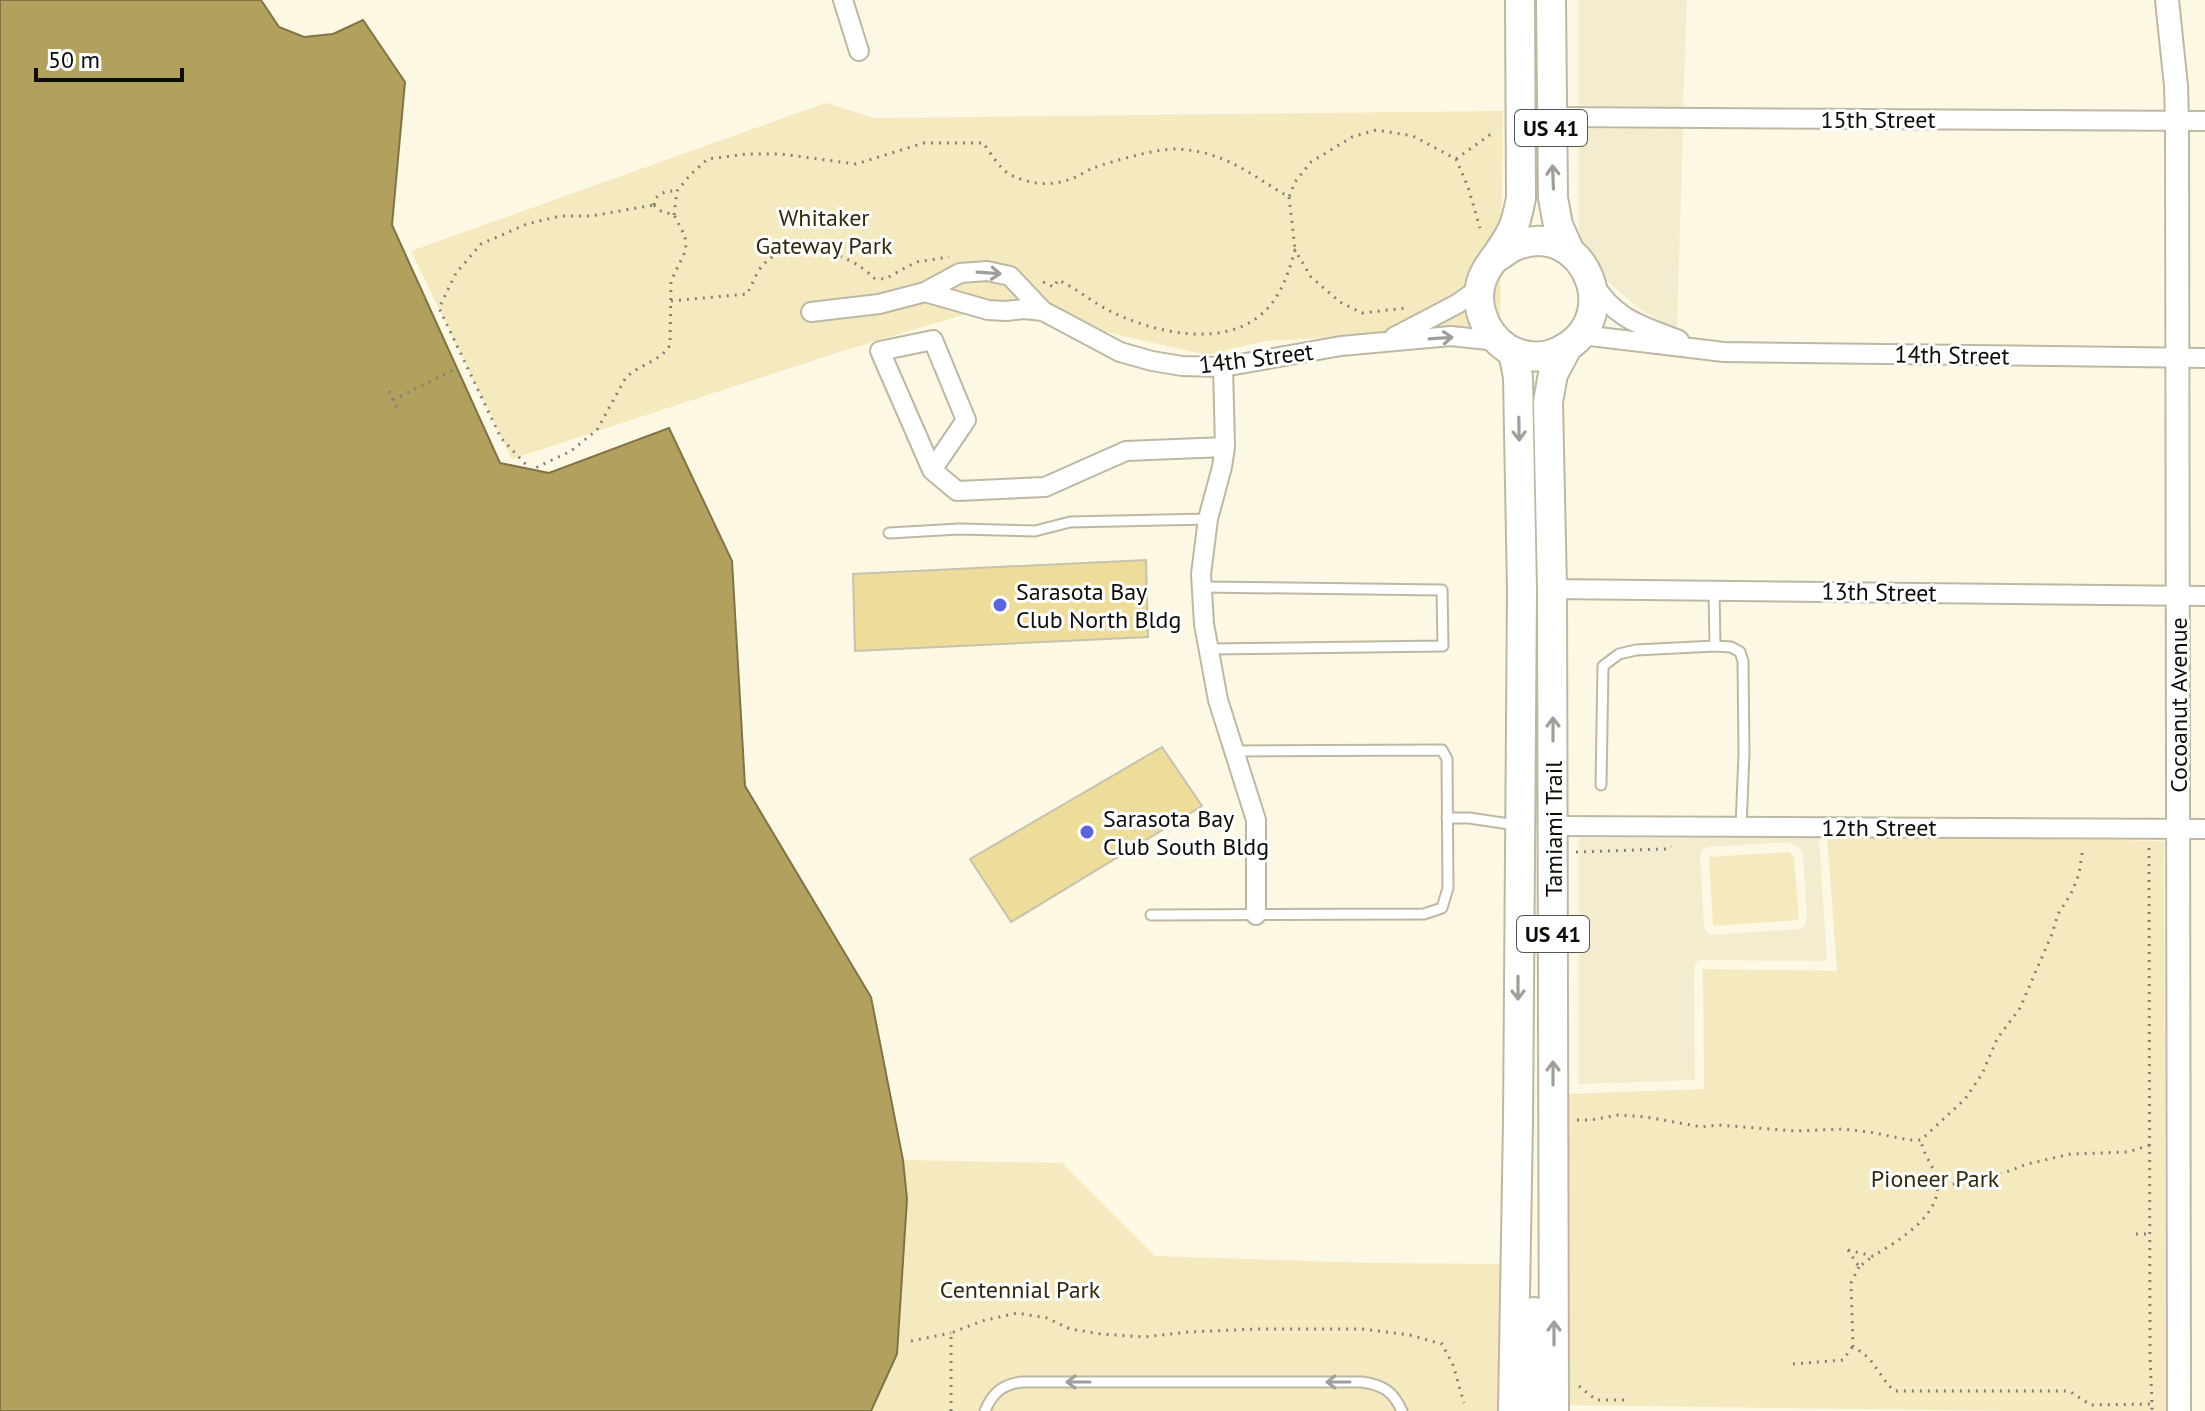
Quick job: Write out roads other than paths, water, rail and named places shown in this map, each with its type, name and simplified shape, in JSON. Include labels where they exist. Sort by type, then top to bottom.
[{"type":"main road","name":"US 41","points":[[1480,288],[1487,270],[1499,256],[1514,226],[1521,198],[1520,0]]},
{"type":"main road","points":[[1526,0],[1535,7],[1539,19],[1539,98],[1545,113],[1551,117]]},
{"type":"main road","name":"US 41","points":[[1551,0],[1553,198],[1558,225],[1570,252],[1583,265],[1592,282]]},
{"type":"main road","points":[[1499,256],[1515,246],[1534,242],[1553,244],[1570,252]]},
{"type":"main road","name":"Tamiami Trail","points":[[1554,1411],[1552,589],[1548,402],[1553,374],[1591,319],[1595,301],[1592,282]]},
{"type":"main road","name":"Tamiami Trail","points":[[1480,288],[1479,307],[1485,326],[1505,346],[1518,377],[1522,590],[1513,1411]]},
{"type":"main road","points":[[1505,346],[1531,357],[1550,355],[1574,342]]},
{"type":"main road","points":[[1518,1121],[1535,1180],[1534,1411]]},
{"type":"street","points":[[843,0],[859,51]]},
{"type":"street","name":"Cocoanut Avenue","points":[[2167,0],[2177,121],[2179,1411]]},
{"type":"street","name":"15th Street","points":[[1551,117],[2205,121]]},
{"type":"street","name":"14th Street","points":[[811,312],[864,307],[925,292],[960,273],[987,271],[1003,273],[1017,281],[1043,311],[1120,352],[1182,366],[1223,367],[1341,346],[1451,336],[1505,346]]},
{"type":"street","name":"14th Street","points":[[1592,282],[1605,302],[1631,321],[1700,349]]},
{"type":"street","name":"14th Street","points":[[1384,342],[1457,304],[1480,288]]},
{"type":"street","name":"14th Street","points":[[925,292],[988,310],[1043,311]]},
{"type":"street","points":[[932,470],[966,420],[933,340],[880,351],[932,470],[957,491],[1045,487],[1126,451],[1225,447]]},
{"type":"street","name":"14th Street","points":[[1574,342],[1724,352],[2205,358]]},
{"type":"street","points":[[1223,367],[1225,447],[1208,519],[1201,574],[1204,624],[1218,700],[1256,820],[1256,915]]},
{"type":"street","name":"13th Street","points":[[1552,589],[2205,596]]},
{"type":"street","name":"12th Street","points":[[1553,826],[2205,829]]},
{"type":"lane","points":[[889,533],[959,529],[1035,531],[1070,522],[1208,519]]},
{"type":"lane","points":[[1202,587],[1442,590],[1443,646],[1209,649]]},
{"type":"lane","points":[[1714,590],[1715,646]]},
{"type":"lane","points":[[1601,785],[1603,666],[1619,654],[1636,650],[1731,647],[1740,652],[1743,661],[1741,827]]},
{"type":"lane","points":[[1151,915],[1424,914],[1442,908],[1448,888],[1447,759],[1442,750],[1234,751]]},
{"type":"lane","points":[[1447,818],[1469,818],[1519,826]]},
{"type":"lane","points":[[985,1411],[998,1390],[1013,1383],[1362,1382],[1380,1385],[1393,1393],[1402,1411]]},
{"type":"place","name":"Sarasota Bay Club North Bldg","points":[[1000,605]]},
{"type":"place","name":"Sarasota Bay Club South Bldg","points":[[1087,832]]},
{"type":"park label","name":"Whitaker Gateway Park","points":[[824,231]]},
{"type":"park label","name":"Pioneer Park","points":[[1935,1178]]},
{"type":"park label","name":"Centennial Park","points":[[1020,1289]]}]
